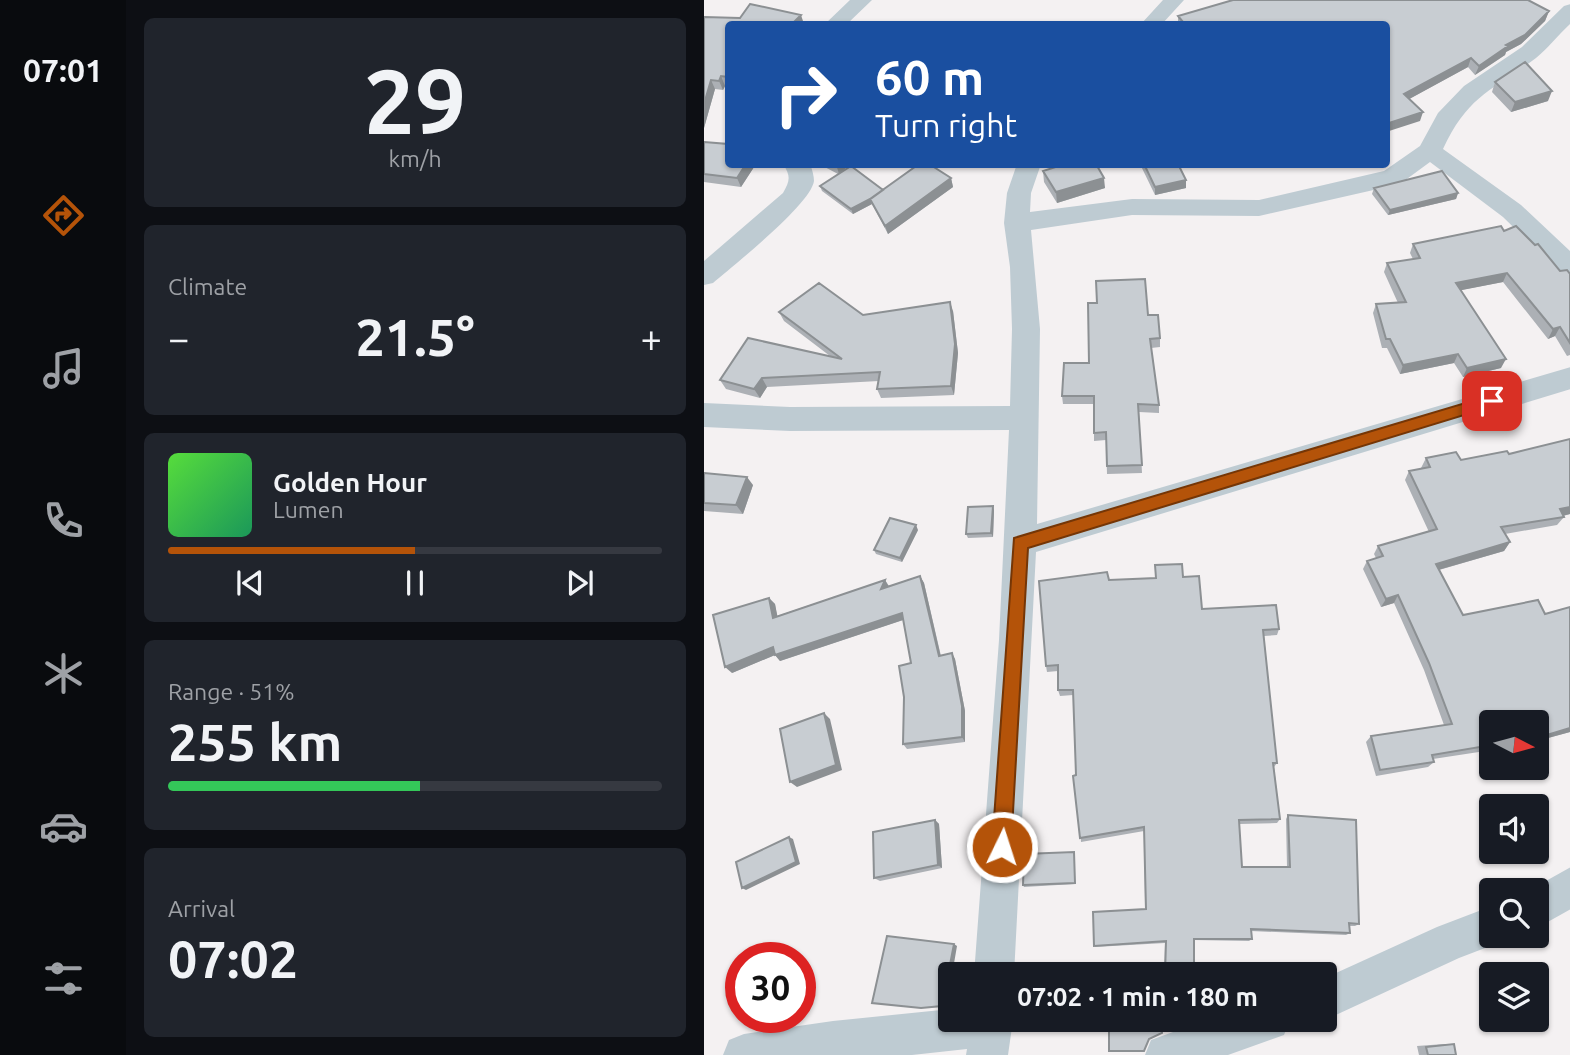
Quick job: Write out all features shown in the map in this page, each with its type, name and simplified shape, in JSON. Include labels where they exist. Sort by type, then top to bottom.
[{"type":"street","points":[[838,21],[862,0]]},
{"type":"street","points":[[1154,21],[1174,0]]},
{"type":"street","points":[[1017,223],[1132,207],[1259,208],[1316,197],[1358,183],[1391,177],[1430,151],[1447,118],[1472,92],[1530,52],[1570,10]]},
{"type":"street","points":[[1430,151],[1511,211],[1570,268]]},
{"type":"street","points":[[704,276],[792,199],[802,182],[800,168]]},
{"type":"street","points":[[995,962],[1020,543],[1026,329],[1023,267],[1017,223],[1019,193],[1028,168]]},
{"type":"street","points":[[1020,543],[1570,378]]},
{"type":"street","points":[[704,415],[790,419],[1023,418]]},
{"type":"street","points":[[1549,900],[1570,886]]},
{"type":"street","points":[[1337,993],[1479,931]]},
{"type":"street","points":[[1166,1055],[1234,1032]]},
{"type":"street","points":[[744,1055],[833,1042],[990,1034]]},
{"type":"building","points":[[1233,0],[1528,0],[1549,11],[1525,35],[1506,45],[1508,46],[1479,66],[1471,58],[1404,94],[1423,112],[1390,123],[1390,21],[1182,21],[1178,16]]},
{"type":"building","points":[[750,4],[801,15],[795,21],[725,21],[725,77],[721,76],[719,81],[711,80],[704,104],[704,17],[740,18]]},
{"type":"building","points":[[1525,62],[1552,91],[1515,102],[1495,82]]},
{"type":"building","points":[[704,142],[725,144],[725,168],[743,168],[737,178],[704,174]]},
{"type":"building","points":[[848,168],[854,168],[883,190],[851,209],[820,186]]},
{"type":"building","points":[[913,168],[935,168],[951,178],[885,226],[870,199]]},
{"type":"building","points":[[1052,168],[1098,168],[1104,178],[1056,192],[1043,171]]},
{"type":"building","points":[[1146,168],[1180,168],[1186,180],[1155,187]]},
{"type":"building","points":[[1442,171],[1458,193],[1390,210],[1374,188]]},
{"type":"building","points":[[1501,226],[1504,231],[1516,226],[1535,245],[1538,244],[1560,271],[1567,270],[1570,274],[1570,343],[1560,327],[1553,329],[1507,273],[1456,283],[1506,359],[1467,368],[1458,354],[1403,365],[1390,339],[1386,339],[1376,304],[1406,302],[1387,263],[1420,258],[1413,244]]},
{"type":"building","points":[[1145,279],[1148,315],[1158,315],[1160,338],[1150,339],[1159,405],[1138,404],[1142,465],[1107,466],[1106,432],[1094,433],[1094,396],[1062,396],[1064,363],[1089,363],[1088,303],[1097,303],[1096,281]]},
{"type":"building","points":[[819,283],[863,315],[950,302],[955,344],[951,386],[877,389],[880,372],[762,378],[754,389],[720,380],[748,338],[842,359],[779,312]]},
{"type":"building","points":[[1570,439],[1570,507],[1560,509],[1564,517],[1501,527],[1510,542],[1436,564],[1463,615],[1538,600],[1545,614],[1570,607],[1570,728],[1549,734],[1549,710],[1479,710],[1479,747],[1432,755],[1434,762],[1380,770],[1371,736],[1452,724],[1429,663],[1398,595],[1386,599],[1367,561],[1383,556],[1378,546],[1437,529],[1409,471],[1430,467],[1426,458],[1456,452],[1461,460],[1507,451],[1509,454]]},
{"type":"building","points":[[704,473],[747,477],[736,505],[704,503]]},
{"type":"building","points":[[993,506],[991,533],[966,534],[968,507]]},
{"type":"building","points":[[890,518],[916,525],[900,558],[874,550]]},
{"type":"building","points":[[1182,564],[1183,577],[1199,576],[1202,609],[1276,605],[1279,629],[1263,630],[1280,819],[1239,820],[1242,867],[1290,867],[1288,815],[1356,820],[1359,924],[1349,923],[1350,933],[1251,929],[1252,939],[1194,939],[1194,962],[1165,962],[1166,941],[1094,946],[1093,912],[1146,909],[1144,827],[1080,838],[1073,776],[1076,775],[1073,690],[1058,690],[1058,665],[1046,666],[1039,581],[1107,572],[1109,580],[1156,578],[1155,565]]},
{"type":"building","points":[[920,576],[939,656],[952,653],[962,706],[962,737],[903,744],[904,697],[899,666],[911,663],[902,613],[775,655],[773,647],[725,667],[713,615],[769,598],[773,618],[885,580],[881,589]]},
{"type":"building","points":[[824,713],[836,765],[790,782],[780,729]]},
{"type":"building","points":[[935,820],[938,865],[874,878],[873,832]]},
{"type":"building","points":[[789,837],[796,862],[742,888],[736,862]]},
{"type":"building","points":[[1074,852],[1075,883],[1023,885],[1024,854]]},
{"type":"building","points":[[887,936],[954,944],[951,962],[938,962],[938,1006],[921,1008],[872,1003]]},
{"type":"building","points":[[1109,1032],[1162,1032],[1149,1039],[1144,1051],[1109,1051]]},
{"type":"building","points":[[1454,1044],[1456,1055],[1428,1055],[1426,1047]]},
{"type":"route","points":[[1002,847],[1020,543],[1492,401]]}]
